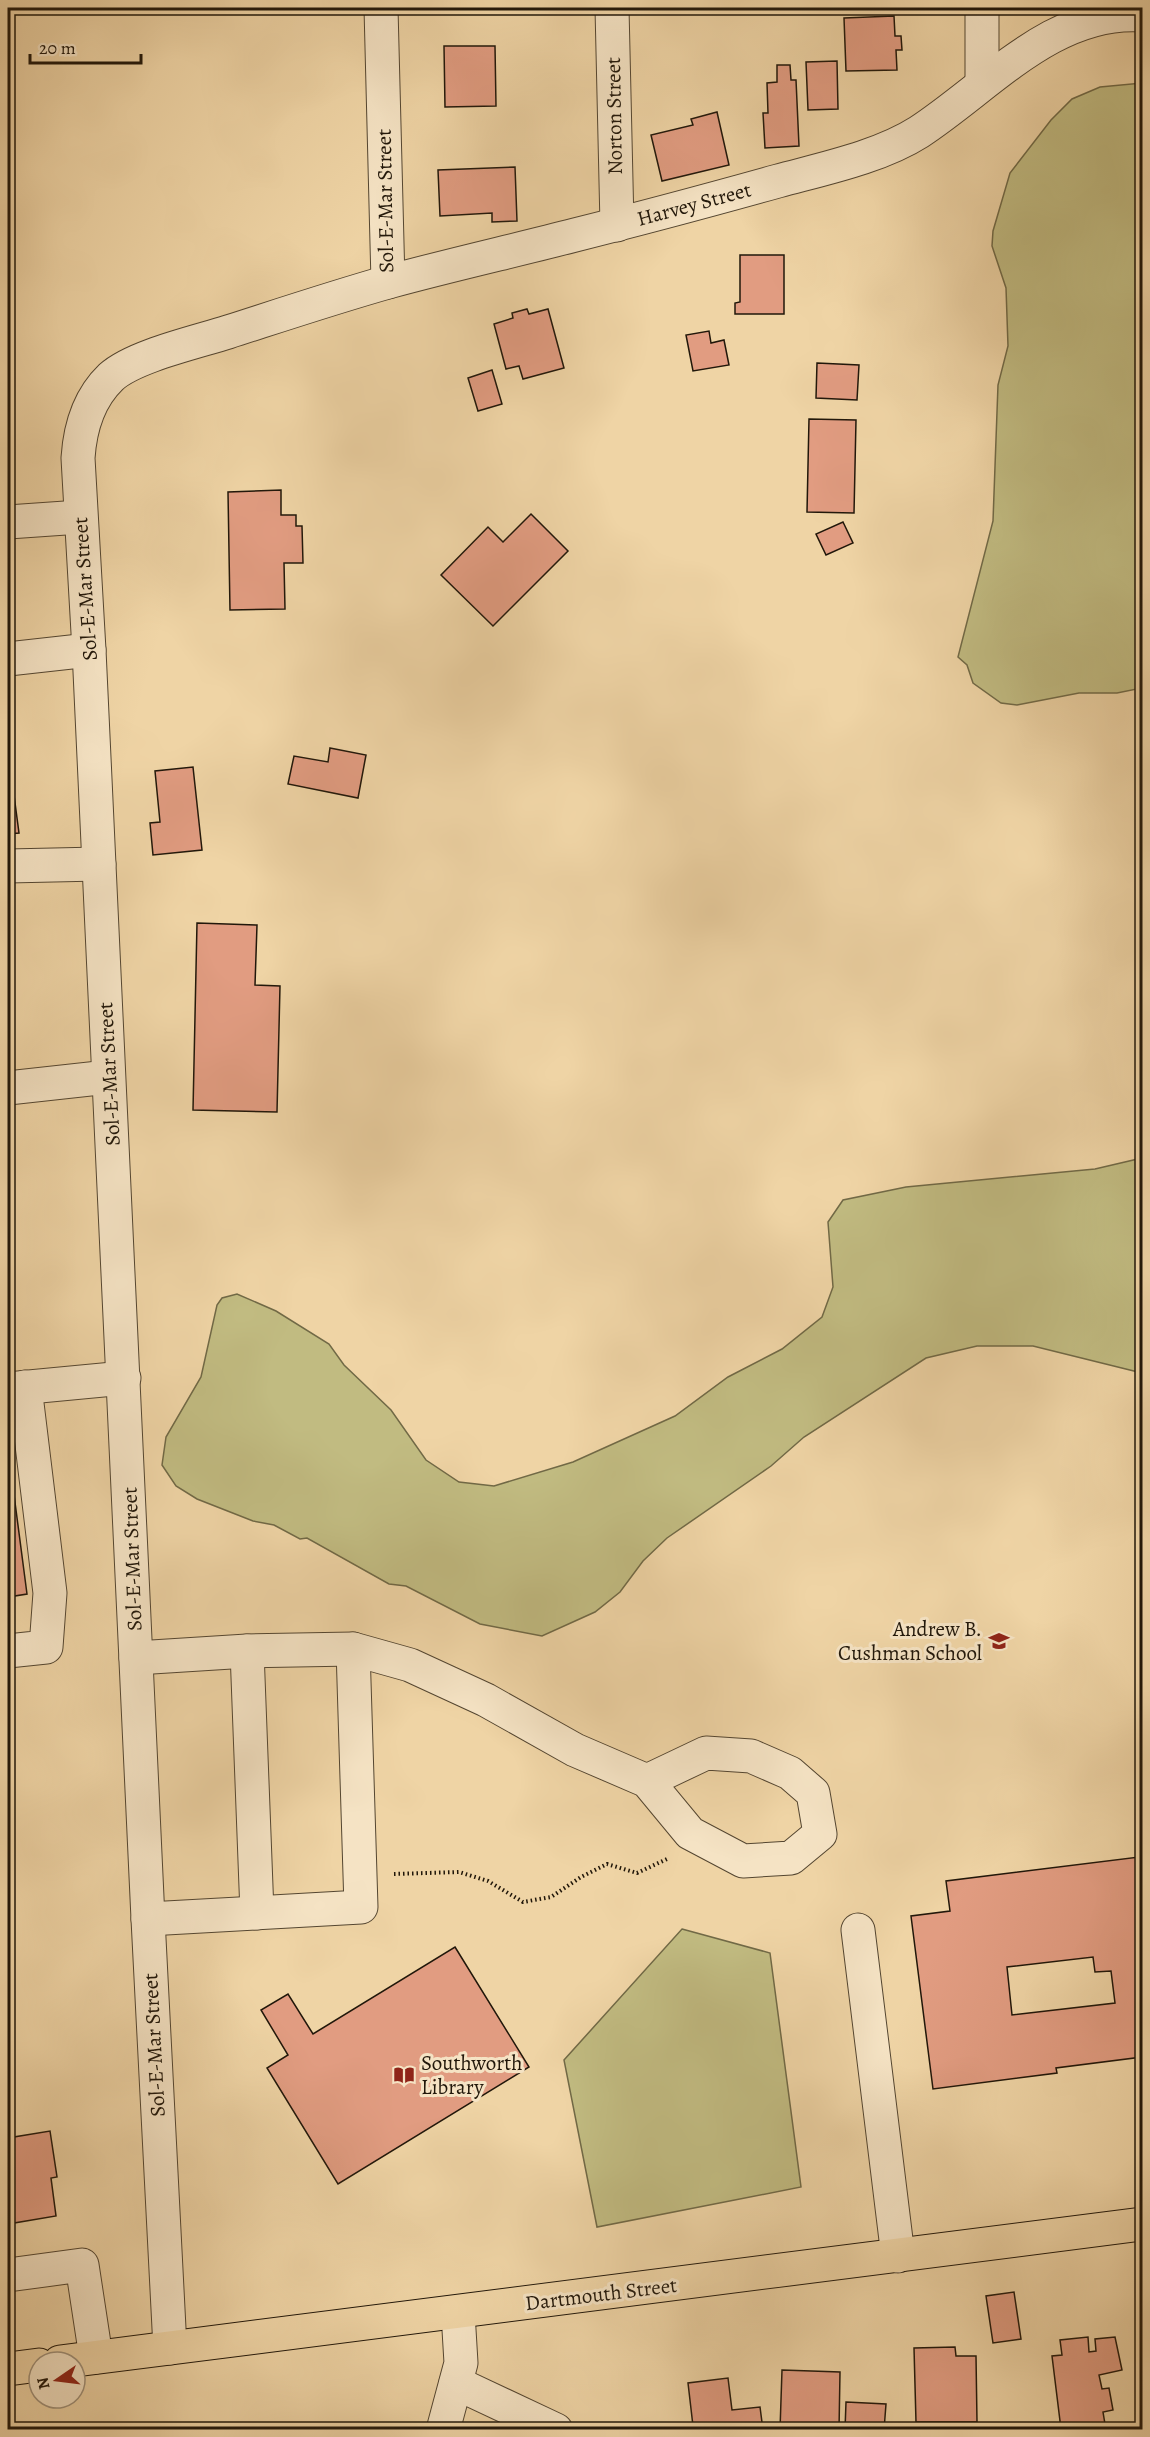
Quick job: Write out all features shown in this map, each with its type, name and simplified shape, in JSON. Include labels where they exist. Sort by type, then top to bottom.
[{"type":"main road","name":"Dartmouth Street","points":[[87,2358],[458,2313],[1143,2224]]},
{"type":"main road","points":[[8,2369],[27,2367]]},
{"type":"street","name":"Sol-E-Mar Street","points":[[170,2348],[89,650],[80,517],[79,437],[86,412],[98,392],[113,375],[158,354],[388,282],[381,8]]},
{"type":"street","name":"Norton Street","points":[[612,8],[617,225]]},
{"type":"street","points":[[982,8],[982,84]]},
{"type":"street","name":"Harvey Street","points":[[388,282],[617,225],[823,169],[918,133],[982,84],[1062,31],[1104,18],[1127,14],[1143,15]]},
{"type":"street","points":[[8,522],[80,517]]},
{"type":"street","points":[[8,659],[89,650]]},
{"type":"street","points":[[8,866],[99,864]]},
{"type":"street","points":[[8,1088],[108,1077]]},
{"type":"street","points":[[8,1651],[46,1647],[50,1593],[16,1388],[124,1378]]},
{"type":"street","points":[[136,1658],[247,1651],[353,1649],[410,1665],[486,1700],[574,1750],[647,1780],[690,1833],[743,1861],[791,1858],[820,1834],[813,1793],[790,1773],[751,1756],[706,1753],[647,1780]]},
{"type":"street","points":[[148,1919],[361,1908],[353,1649]]},
{"type":"street","points":[[247,1651],[258,1913]]},
{"type":"street","points":[[858,1930],[898,2256]]},
{"type":"street","points":[[8,2275],[82,2265],[96,2357]]},
{"type":"street","points":[[443,2430],[462,2356],[458,2313]]},
{"type":"street","points":[[456,2383],[556,2430]]},
{"type":"path","points":[[360,1875],[459,1872],[488,1881],[523,1902],[551,1897],[581,1876],[607,1864],[637,1873],[668,1859],[690,1833]]},
{"type":"shaded area","points":[[1142,83],[1142,688],[1117,693],[1079,693],[1017,705],[1001,703],[973,683],[967,665],[958,657],[993,521],[998,385],[1008,346],[1006,288],[992,246],[993,231],[1010,173],[1051,120],[1072,99],[1100,87]]},
{"type":"shaded area","points":[[1142,1158],[1142,1373],[1033,1346],[977,1346],[926,1358],[804,1437],[771,1466],[667,1538],[643,1561],[620,1592],[595,1612],[542,1636],[480,1624],[406,1586],[389,1584],[307,1538],[300,1539],[274,1525],[253,1521],[197,1499],[176,1486],[162,1465],[166,1437],[201,1377],[217,1305],[222,1298],[237,1294],[276,1311],[329,1344],[344,1365],[391,1410],[426,1460],[459,1482],[494,1486],[573,1462],[675,1416],[728,1377],[782,1349],[822,1317],[833,1287],[828,1222],[843,1200],[906,1187],[1095,1169]]},
{"type":"shaded area","points":[[682,1929],[770,1953],[801,2187],[597,2227],[564,2060]]},
{"type":"building","points":[[654,8],[704,8],[704,11],[654,12]]},
{"type":"building","points":[[894,16],[895,36],[901,36],[902,50],[896,50],[897,70],[846,71],[844,18]]},
{"type":"building","points":[[444,46],[495,46],[496,106],[445,107]]},
{"type":"building","points":[[837,61],[838,109],[808,110],[806,62]]},
{"type":"building","points":[[777,65],[790,65],[791,80],[796,80],[799,146],[765,148],[763,113],[768,113],[767,83],[777,82]]},
{"type":"building","points":[[717,112],[729,165],[662,181],[651,135],[693,125],[691,119]]},
{"type":"building","points":[[515,167],[517,221],[492,222],[492,213],[440,216],[438,170]]},
{"type":"building","points":[[740,255],[784,255],[784,314],[735,314],[735,303],[740,302]]},
{"type":"building","points":[[527,309],[529,314],[548,309],[564,368],[523,379],[519,366],[506,369],[494,324],[513,318],[512,313]]},
{"type":"building","points":[[709,331],[711,343],[724,340],[729,365],[693,371],[686,335]]},
{"type":"building","points":[[817,363],[859,365],[857,400],[816,398]]},
{"type":"building","points":[[492,370],[502,404],[478,411],[468,378]]},
{"type":"building","points":[[809,419],[856,420],[854,513],[807,512]]},
{"type":"building","points":[[281,490],[281,515],[296,515],[296,526],[302,526],[303,563],[284,563],[285,609],[230,610],[228,492]]},
{"type":"building","points":[[531,514],[568,551],[493,626],[441,575],[488,527],[503,542]]},
{"type":"building","points":[[843,522],[853,543],[826,555],[816,534]]},
{"type":"building","points":[[330,748],[366,755],[358,798],[288,784],[294,756],[328,762]]},
{"type":"building","points":[[8,750],[19,833],[8,834]]},
{"type":"building","points":[[193,767],[202,850],[153,855],[150,823],[160,822],[155,771]]},
{"type":"building","points":[[197,923],[257,925],[255,985],[280,986],[277,1112],[193,1110]]},
{"type":"building","points":[[8,1449],[27,1594],[8,1597]]},
{"type":"building","points":[[1139,1857],[1142,1879],[1142,2057],[1056,2068],[1057,2073],[933,2089],[911,1916],[950,1911],[946,1881]],"holes":[[[1093,1957],[1095,1972],[1111,1971],[1115,2003],[1012,2015],[1007,1967]]]},
{"type":"building","points":[[455,1947],[529,2067],[338,2184],[267,2068],[288,2055],[261,2010],[288,1994],[313,2034]]},
{"type":"building","points":[[50,2131],[57,2177],[51,2178],[56,2216],[8,2224],[8,2138]]},
{"type":"building","points":[[1014,2292],[1021,2339],[993,2343],[986,2296]]},
{"type":"building","points":[[1088,2337],[1089,2352],[1096,2351],[1095,2339],[1115,2337],[1122,2370],[1099,2375],[1102,2389],[1109,2388],[1113,2410],[1103,2412],[1105,2424],[1086,2430],[1061,2429],[1052,2356],[1062,2355],[1060,2340]]},
{"type":"building","points":[[955,2347],[956,2356],[976,2356],[977,2422],[916,2422],[914,2348]]},
{"type":"building","points":[[782,2370],[840,2372],[839,2430],[780,2430]]},
{"type":"building","points":[[728,2378],[732,2410],[760,2407],[763,2430],[713,2430],[712,2425],[693,2426],[688,2383]]},
{"type":"building","points":[[846,2402],[886,2404],[884,2430],[845,2430]]},
{"type":"place","name":"Andrew B. Cushman School","points":[[999,1641]]},
{"type":"place","name":"Southworth Library","points":[[404,2075]]}]
